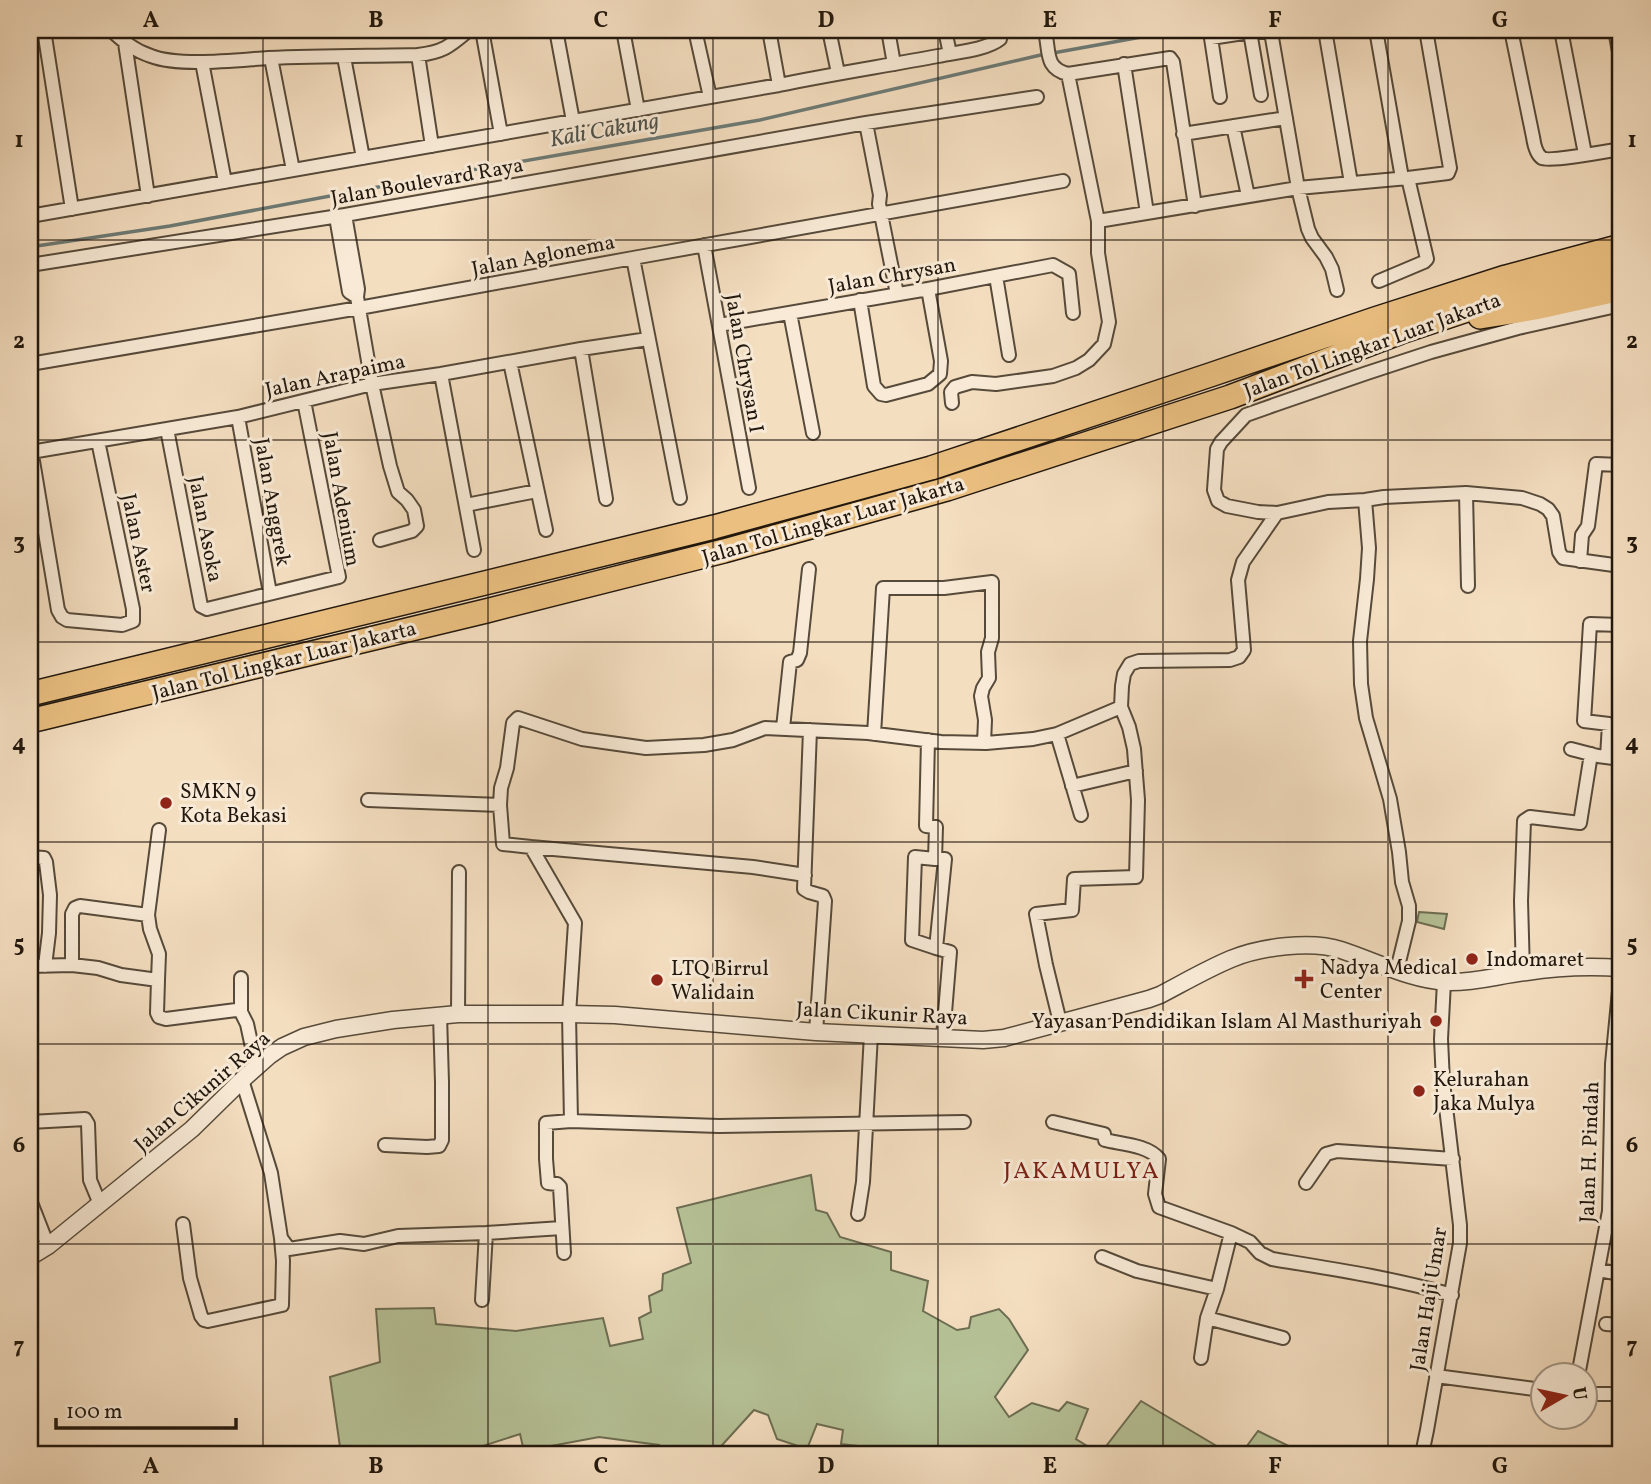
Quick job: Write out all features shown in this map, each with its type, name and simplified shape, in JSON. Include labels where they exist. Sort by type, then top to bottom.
[{"type":"highway","name":"Jalan Tol Lingkar Luar Jakarta","points":[[30,694],[714,527],[931,468],[1375,318],[1506,277],[1621,246]]},
{"type":"highway","name":"Jalan Tol Lingkar Luar Jakarta","points":[[30,721],[711,555],[947,489],[1230,397],[1401,332],[1536,287],[1621,266]]},
{"type":"highway","points":[[1401,332],[1535,308],[1621,289]]},
{"type":"street","points":[[44,30],[72,209]]},
{"type":"street","points":[[111,30],[125,43],[152,57],[202,62],[435,53],[448,48],[469,30]]},
{"type":"street","points":[[482,30],[501,134]]},
{"type":"street","points":[[556,30],[573,121]]},
{"type":"street","points":[[623,30],[638,110]]},
{"type":"street","points":[[695,30],[710,97]]},
{"type":"street","points":[[769,30],[779,85]]},
{"type":"street","points":[[829,30],[838,73]]},
{"type":"street","points":[[888,30],[894,64]]},
{"type":"street","points":[[945,30],[950,54]]},
{"type":"street","points":[[30,216],[950,54],[993,45],[1000,39],[1001,30]]},
{"type":"street","points":[[1325,30],[1351,183]]},
{"type":"street","points":[[1376,30],[1405,178],[1427,259],[1379,281]]},
{"type":"street","points":[[1098,221],[1298,188],[1448,173],[1450,168],[1426,30]]},
{"type":"street","points":[[1511,30],[1535,148],[1543,159],[1621,149]]},
{"type":"street","points":[[1561,30],[1585,154]]},
{"type":"street","points":[[1615,30],[1621,63]]},
{"type":"street","points":[[1220,97],[1212,38],[1277,31],[1286,118],[1298,188],[1308,229],[1332,269],[1337,290]]},
{"type":"street","points":[[1045,32],[1051,64],[1059,72],[1068,74],[1170,58],[1173,62],[1195,205]]},
{"type":"street","points":[[1252,32],[1261,95]]},
{"type":"street","points":[[125,43],[148,195]]},
{"type":"street","points":[[418,55],[432,146]]},
{"type":"street","points":[[344,57],[363,158]]},
{"type":"street","points":[[271,58],[293,170]]},
{"type":"street","points":[[202,62],[225,182]]},
{"type":"street","points":[[1124,64],[1147,213]]},
{"type":"street","points":[[952,403],[951,393],[955,387],[972,382],[996,384],[1053,376],[1089,360],[1104,344],[1109,322],[1098,253],[1098,221],[1068,74]]},
{"type":"street","name":"Jalan Boulevard Raya","points":[[30,265],[341,216],[862,123],[1037,97]]},
{"type":"street","points":[[1184,134],[1286,118]]},
{"type":"street","points":[[862,123],[880,195],[880,209],[897,294]]},
{"type":"street","points":[[1233,126],[1248,196]]},
{"type":"street","name":"Jalan Aglonema","points":[[30,364],[358,303],[704,245],[880,209],[1063,181]]},
{"type":"street","points":[[341,216],[358,289],[372,384],[390,466],[398,492],[414,510],[418,526],[412,531],[380,540]]},
{"type":"street","name":"Jalan Chrysan I","points":[[704,245],[749,488]]},
{"type":"street","points":[[633,257],[680,498]]},
{"type":"street","name":"Jalan Chrysan","points":[[719,325],[1053,265],[1069,274],[1073,313]]},
{"type":"street","points":[[996,276],[1009,355]]},
{"type":"street","points":[[860,300],[874,386],[880,394],[886,395],[928,384],[940,374],[928,289]]},
{"type":"street","points":[[1607,757],[1608,724],[1584,722],[1590,624],[1620,625],[1621,566],[1563,558],[1559,552],[1553,516],[1548,509],[1522,498],[1466,493],[1328,502],[1277,513],[1258,512],[1227,506],[1219,501],[1215,495],[1214,482],[1217,450],[1246,415],[1432,352],[1518,328],[1621,305]]},
{"type":"street","points":[[790,313],[813,433]]},
{"type":"street","name":"Jalan Arapaima","points":[[31,448],[98,441],[238,417],[372,384],[648,339]]},
{"type":"street","points":[[581,349],[606,499]]},
{"type":"street","points":[[510,362],[546,530]]},
{"type":"street","points":[[441,374],[474,550]]},
{"type":"street","name":"Jalan Adenium","points":[[270,593],[339,577],[304,401]]},
{"type":"street","name":"Jalan Anggrek","points":[[238,417],[270,593]]},
{"type":"street","name":"Jalan Asoka","points":[[167,429],[201,607],[207,610],[270,593]]},
{"type":"street","name":"Jalan Aster","points":[[31,448],[58,610],[67,620],[130,624],[133,621],[133,609],[98,441]]},
{"type":"street","points":[[1580,561],[1582,535],[1588,526],[1596,464],[1621,465]]},
{"type":"street","points":[[466,505],[537,491]]},
{"type":"street","points":[[1466,493],[1468,586]]},
{"type":"street","points":[[1365,500],[1368,548],[1360,641],[1361,684],[1366,718],[1390,799],[1402,882],[1409,906],[1409,921],[1396,971]]},
{"type":"street","points":[[1060,1022],[1036,914],[1072,910],[1074,879],[1136,877],[1138,800],[1134,749],[1121,707],[1124,674],[1130,664],[1139,661],[1230,660],[1240,657],[1244,650],[1238,580],[1243,562],[1277,513]]},
{"type":"street","points":[[783,728],[790,662],[797,660],[800,653],[809,569]]},
{"type":"street","points":[[874,734],[883,588],[944,588],[992,582],[989,678],[981,696],[985,720],[984,743]]},
{"type":"street","points":[[805,875],[754,867],[503,844],[501,788],[507,768],[513,723],[518,718],[582,739],[646,748],[704,745],[733,740],[765,728],[984,743],[1057,734],[1121,707]]},
{"type":"street","points":[[810,730],[804,889],[823,896],[825,901],[816,1032]]},
{"type":"street","points":[[1057,734],[1081,816]]},
{"type":"street","points":[[928,740],[926,827],[936,827],[935,859]]},
{"type":"street","points":[[1571,749],[1621,759]]},
{"type":"street","points":[[1522,972],[1524,821],[1530,817],[1580,823],[1591,754]]},
{"type":"street","points":[[1072,786],[1136,771]]},
{"type":"street","points":[[369,800],[500,805]]},
{"type":"street","points":[[159,830],[148,915],[159,954],[157,1013],[159,1017],[166,1019],[236,1010],[241,1012]]},
{"type":"street","points":[[531,847],[575,923],[569,1014],[570,1121]]},
{"type":"street","points":[[30,856],[44,858],[46,862],[50,895],[45,966]]},
{"type":"street","points":[[936,948],[945,859],[915,857],[912,940],[936,948],[950,952],[943,1037]]},
{"type":"street","points":[[458,1014],[459,872]]},
{"type":"street","points":[[72,965],[72,915],[75,908],[80,906],[148,915]]},
{"type":"street","name":"Jalan Cikunir Raya","points":[[30,1257],[100,1205],[192,1129],[256,1066],[282,1047],[304,1037],[359,1026],[440,1015],[569,1014],[816,1032],[983,1040],[1004,1038],[1149,999],[1231,959],[1268,949],[1326,946],[1396,971],[1444,982],[1468,982],[1566,967],[1621,969]]},
{"type":"street","points":[[30,966],[72,965],[158,979]]},
{"type":"street","name":"Jalan H. Pindah","points":[[1580,1362],[1609,1212],[1612,1064],[1621,969]]},
{"type":"street","points":[[241,978],[241,1012],[247,1024],[256,1066]]},
{"type":"street","name":"Jalan Haji Umar","points":[[1422,1454],[1460,1243],[1443,1082],[1441,1039],[1444,982]]},
{"type":"street","points":[[386,1145],[434,1147],[439,1146],[442,1140],[440,1015]]},
{"type":"street","points":[[858,1214],[863,1182],[871,1034]]},
{"type":"street","points":[[183,1224],[190,1278],[204,1320],[282,1305],[283,1261],[271,1173],[242,1080]]},
{"type":"street","points":[[30,1122],[85,1119],[88,1124],[90,1180],[100,1205]]},
{"type":"street","points":[[564,1253],[560,1187],[548,1183],[546,1123],[570,1121],[719,1126],[964,1122]]},
{"type":"street","points":[[1053,1122],[1104,1134],[1105,1140],[1156,1155],[1159,1159],[1155,1194],[1159,1207],[1231,1233],[1250,1242],[1260,1253],[1272,1259],[1396,1281],[1452,1296]]},
{"type":"street","points":[[1306,1183],[1326,1154],[1337,1151],[1453,1159]]},
{"type":"street","points":[[30,1200],[48,1246]]},
{"type":"street","points":[[281,1238],[289,1249],[340,1241],[364,1244],[398,1236],[562,1228]]},
{"type":"street","points":[[482,1300],[486,1233]]},
{"type":"street","points":[[1201,1357],[1207,1318],[1231,1233]]},
{"type":"street","points":[[1102,1257],[1137,1271],[1217,1289]]},
{"type":"street","points":[[1598,1270],[1621,1274]]},
{"type":"street","points":[[1207,1318],[1283,1338]]},
{"type":"street","points":[[1606,1324],[1621,1325]]},
{"type":"street","points":[[1436,1376],[1528,1388]]},
{"type":"street","points":[[1598,1394],[1621,1394]]},
{"type":"green space","points":[[1419,912],[1447,914],[1444,929],[1417,922]]},
{"type":"green space","points":[[811,1175],[816,1210],[827,1213],[840,1237],[891,1252],[891,1270],[928,1281],[923,1311],[957,1330],[969,1328],[971,1317],[999,1309],[1009,1319],[1028,1350],[995,1397],[1009,1417],[1032,1403],[1059,1411],[1067,1402],[1088,1409],[1076,1439],[1100,1454],[898,1454],[891,1450],[841,1444],[843,1430],[817,1424],[807,1449],[777,1439],[768,1415],[754,1410],[714,1454],[661,1454],[659,1445],[599,1437],[524,1451],[520,1434],[458,1454],[341,1454],[330,1377],[380,1362],[376,1309],[434,1308],[436,1324],[516,1331],[603,1318],[610,1346],[643,1339],[639,1318],[651,1312],[649,1296],[662,1290],[663,1274],[691,1263],[677,1208]]},
{"type":"green space","points":[[1141,1401],[1230,1454],[1100,1454]]},
{"type":"green space","points":[[1258,1431],[1305,1454],[1241,1454]]},
{"type":"waterway","name":"Kali Cakung","points":[[1053,53],[1180,30]]},
{"type":"waterway","name":"Kali Cakung","points":[[30,247],[170,226],[760,120],[1045,54]]},
{"type":"place","name":"SMKN 9 Kota Bekasi","points":[[166,803]]},
{"type":"place","name":"Indomaret","points":[[1472,959]]},
{"type":"place","name":"Nadya Medical Center","points":[[1304,979]]},
{"type":"place","name":"LTQ Birrul Walidain","points":[[657,980]]},
{"type":"place","name":"Yayasan Pendidikan Islam Al Masthuriyah","points":[[1436,1021]]},
{"type":"place","name":"Kelurahan Jaka Mulya","points":[[1419,1091]]},
{"type":"district","name":"JAKAMULYA","points":[[1082,1170]]}]
